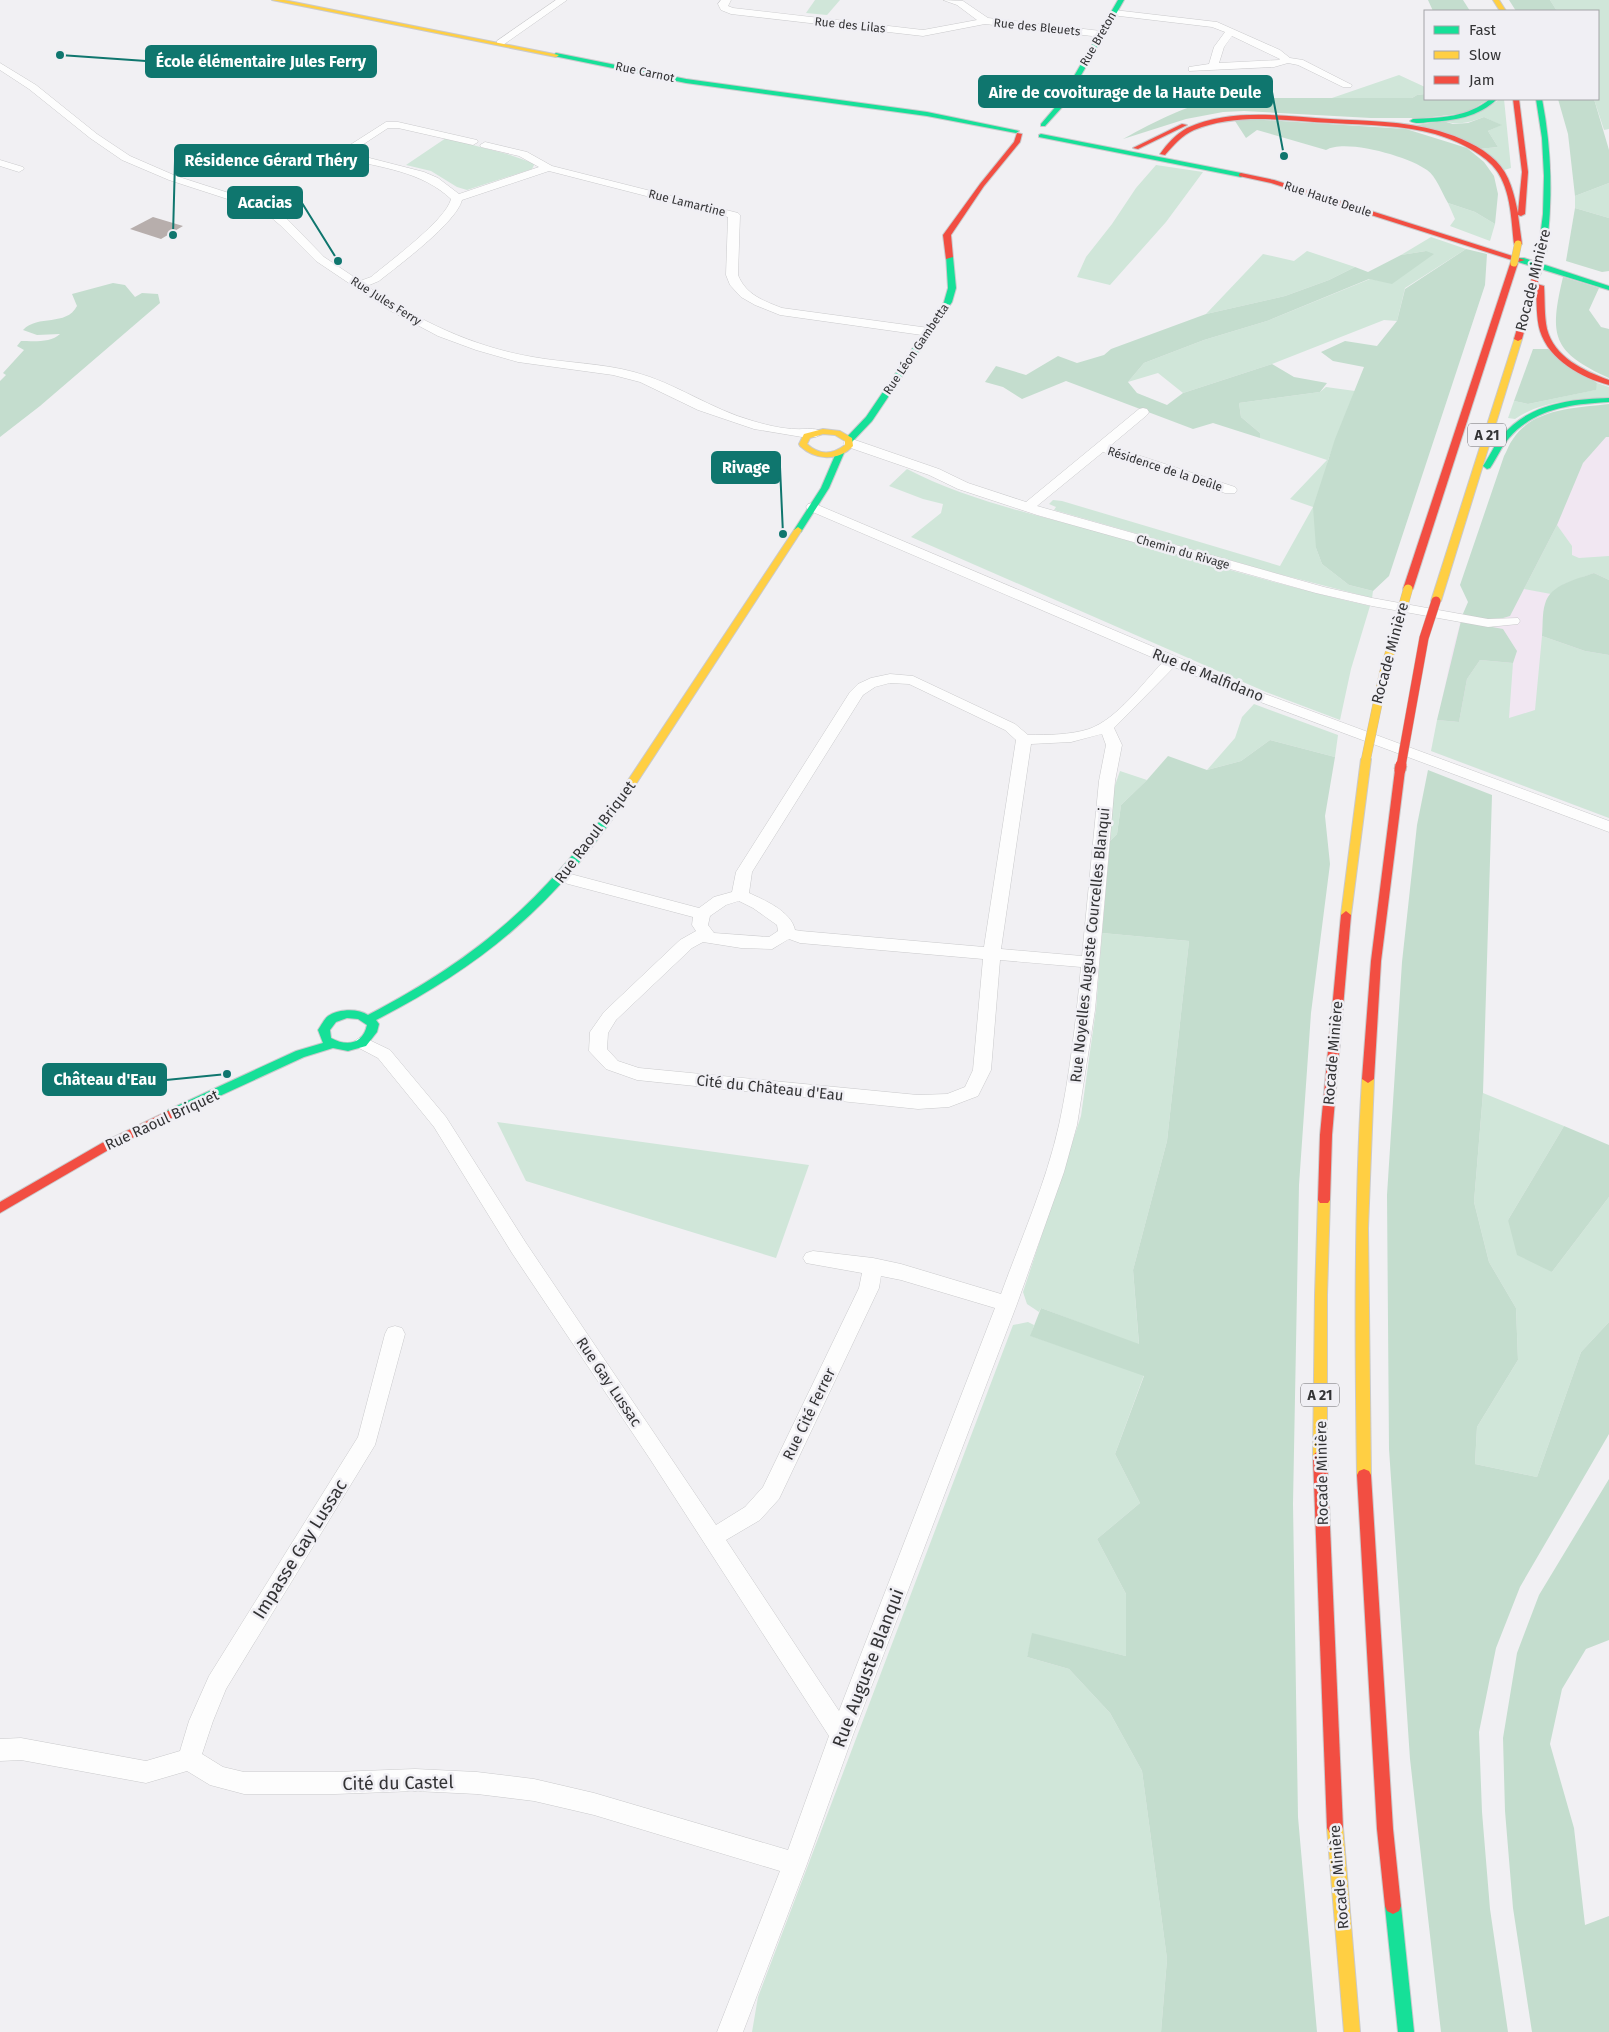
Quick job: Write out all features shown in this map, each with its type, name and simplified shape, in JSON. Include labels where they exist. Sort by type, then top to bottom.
[{"type":"main road","name":"Rue Carnot","points":[[275,0],[686,81],[927,114],[1018,136]]},
{"type":"main road","name":"Rue Breton","points":[[1037,128],[1061,105],[1121,0]]},
{"type":"main road","points":[[1134,151],[1146,141],[1175,128],[1219,117],[1266,114],[1380,121],[1435,120],[1473,113],[1492,100]]},
{"type":"main road","name":"Rocade Minière","points":[[1352,2032],[1334,1830],[1320,1463],[1321,1295],[1326,1135],[1339,972],[1366,759],[1375,708],[1391,638],[1514,263],[1518,244],[1525,172],[1516,100]]},
{"type":"main road","name":"Rocade Minière","points":[[1406,2032],[1385,1830],[1364,1484],[1361,1294],[1364,1142],[1376,961],[1400,770],[1424,638],[1466,499],[1516,350],[1542,253],[1549,204],[1550,168],[1544,120],[1539,100]]},
{"type":"main road","points":[[1163,154],[1178,137],[1191,129],[1220,121],[1243,118],[1285,118],[1385,124],[1431,132],[1475,149],[1500,170],[1508,193],[1518,244]]},
{"type":"main road","points":[[1018,136],[1037,128]]},
{"type":"main road","name":"Rue Haute Deule","points":[[1037,128],[1255,177],[1300,189],[1457,241],[1609,288]]},
{"type":"main road","name":"Rue Haute Deule","points":[[1037,128],[1086,145],[1163,154],[1278,178],[1609,282]]},
{"type":"main road","name":"Rue Léon Gambetta","points":[[697,687],[830,480],[833,469],[929,332],[950,297],[952,288],[947,235],[1018,136]]},
{"type":"main road","points":[[1538,269],[1543,326],[1551,345],[1576,368],[1609,383]]},
{"type":"main road","points":[[1466,499],[1504,438],[1521,422],[1540,410],[1555,406],[1609,400]]},
{"type":"main road","points":[[833,469],[814,453],[806,449],[803,444],[807,436],[865,424]]},
{"type":"main road","points":[[814,453],[828,455],[849,447],[841,434],[822,432]]},
{"type":"main road","name":"Rue Raoul Briquet","points":[[369,1019],[393,1008],[459,969],[507,933],[562,878],[620,803],[697,687]]},
{"type":"main road","points":[[363,1015],[373,1024],[372,1034],[363,1043],[348,1048],[331,1045],[326,1040],[324,1030],[338,1016],[363,1015]]},
{"type":"main road","name":"Rue Raoul Briquet","points":[[0,1208],[78,1161],[137,1129],[300,1054],[331,1045]]},
{"type":"street","points":[[500,43],[562,0]]},
{"type":"street","name":"Rue des Lilas","points":[[726,0],[723,4],[724,8],[731,11],[923,33],[985,21]]},
{"type":"street","name":"Rue des Bleuets","points":[[948,0],[960,3],[985,21],[1102,34]]},
{"type":"street","points":[[1114,12],[1214,24],[1277,52],[1285,58],[1284,60]]},
{"type":"street","points":[[1213,66],[1214,58],[1224,38],[1231,32]]},
{"type":"street","points":[[1193,69],[1213,66],[1274,64],[1283,63],[1284,60],[1300,62],[1348,85]]},
{"type":"street","name":"Rue Jules Ferry","points":[[0,66],[39,94],[95,139],[128,159],[186,182],[270,211],[285,223],[308,250],[418,322],[472,344],[519,358],[585,367],[660,384],[702,407],[737,419],[789,433],[822,432]]},
{"type":"street","points":[[457,198],[449,189],[430,178],[414,172],[347,156],[344,152],[386,125],[398,125],[473,142]]},
{"type":"street","points":[[485,144],[523,154],[548,168]]},
{"type":"street","points":[[0,163],[19,169]]},
{"type":"street","points":[[457,198],[548,168]]},
{"type":"street","name":"Rue Lamartine","points":[[548,168],[734,215],[730,268],[733,281],[743,295],[757,303],[780,311],[929,332]]},
{"type":"street","points":[[359,285],[375,279],[434,229],[455,206],[457,198]]},
{"type":"street","name":"Résidence de la Deûle","points":[[1028,508],[1143,412]]},
{"type":"street","name":"Rue Jules Ferry","points":[[789,433],[803,444]]},
{"type":"street","name":"Chemin du Rivage","points":[[849,447],[934,472],[963,486],[1028,508],[1192,555],[1372,602],[1488,623],[1513,621]]},
{"type":"street","name":"Résidence de la Deûle","points":[[1101,447],[1230,490]]},
{"type":"street","name":"Rue de Malfidano","points":[[813,507],[1172,661],[1269,700],[1609,827]]},
{"type":"street","points":[[740,895],[744,872],[856,692],[865,684],[883,679],[900,678],[913,680],[1010,727],[1019,732],[1024,740],[1082,735],[1106,728],[1172,661]]},
{"type":"street","name":"Rue Noyelles Auguste Courcelles Blanqui","points":[[1007,1304],[1055,1172],[1068,1125],[1086,1010],[1102,829],[1114,745],[1106,728]]},
{"type":"street","name":"Cité du Château d'Eau","points":[[706,933],[686,944],[610,1016],[599,1032],[598,1051],[612,1065],[638,1074],[918,1102],[949,1100],[972,1091],[982,1070],[992,953],[1024,740]]},
{"type":"street","points":[[562,878],[702,914]]},
{"type":"street","points":[[787,933],[785,923],[758,904],[740,895],[720,901],[702,914],[700,925],[709,938],[717,939],[772,942],[787,933],[800,937],[1090,962]]},
{"type":"street","name":"Rue Gay Lussac","points":[[363,1043],[384,1054],[440,1122],[523,1255],[712,1537],[841,1735]]},
{"type":"street","points":[[813,1258],[873,1266],[900,1272],[1007,1304]]},
{"type":"street","name":"Rue Cité Ferrer","points":[[712,1537],[747,1519],[764,1503],[771,1492],[869,1288],[873,1266]]},
{"type":"street","name":"Rue Auguste Blanqui","points":[[730,2032],[795,1864],[841,1735],[1007,1304]]},
{"type":"street","name":"Impasse Gay Lussac","points":[[189,1759],[201,1720],[217,1683],[368,1439],[395,1334]]},
{"type":"street","points":[[0,1750],[21,1749],[146,1772],[189,1759]]},
{"type":"street","name":"Cité du Castel","points":[[189,1759],[218,1777],[244,1783],[335,1783],[415,1780],[477,1783],[534,1790],[594,1804],[795,1864]]},
{"type":"shaded area","points":[[1609,413],[1609,818],[1431,751],[1452,652],[1462,616]]},
{"type":"green space","points":[[815,0],[840,0],[827,15],[806,13]]},
{"type":"green space","points":[[1428,0],[1463,0],[1469,10],[1433,10]]},
{"type":"green space","points":[[1509,0],[1550,0],[1556,10],[1515,10]]},
{"type":"green space","points":[[1550,0],[1609,0],[1609,129],[1604,130],[1594,100],[1599,100],[1599,10],[1556,10]]},
{"type":"green space","points":[[1399,75],[1424,87],[1424,94],[1412,98],[1329,99]]},
{"type":"green space","points":[[1424,94],[1424,100],[1487,100],[1466,113],[1424,118],[1371,118],[1244,111],[1223,112],[1186,119],[1123,139],[1185,109],[1225,98],[1412,98]]},
{"type":"green space","points":[[1504,100],[1511,168],[1504,170],[1479,149],[1498,147],[1488,131],[1501,125],[1484,117],[1459,123],[1443,121]]},
{"type":"green space","points":[[1558,100],[1594,100],[1609,150],[1609,183],[1575,196],[1568,134]]},
{"type":"green space","points":[[1484,117],[1502,125],[1488,131],[1498,147],[1479,149],[1409,126],[1443,121],[1453,124],[1468,123]]},
{"type":"green space","points":[[1249,119],[1406,129],[1467,148],[1484,162],[1494,176],[1498,194],[1495,224],[1475,212],[1448,203],[1436,180],[1427,170],[1419,165],[1393,155],[1362,148],[1347,146],[1326,150],[1257,130],[1246,138],[1235,121]]},
{"type":"green space","points":[[446,138],[507,154],[534,165],[532,169],[467,190],[457,187],[431,171],[406,165]]},
{"type":"green space","points":[[1156,165],[1203,172],[1166,222],[1110,285],[1077,277],[1086,257],[1112,224],[1136,188]]},
{"type":"green space","points":[[1609,183],[1609,218],[1575,208],[1575,196]]},
{"type":"green space","points":[[1448,203],[1475,212],[1495,224],[1490,241],[1450,226],[1455,219]]},
{"type":"green space","points":[[1575,208],[1609,218],[1609,271],[1602,272],[1566,261]]},
{"type":"green space","points":[[1431,237],[1466,249],[1405,288],[1397,321],[1384,320],[1272,364],[1183,393],[1158,373],[1128,382],[1144,363],[1204,340],[1267,321],[1370,279],[1392,283],[1426,251],[1401,255]]},
{"type":"green space","points":[[1466,249],[1487,254],[1485,285],[1389,576],[1373,591],[1349,585],[1322,564],[1316,548],[1313,507],[1335,439],[1364,367],[1333,361],[1321,352],[1345,341],[1377,346],[1397,321],[1405,289]]},
{"type":"green space","points":[[1307,251],[1355,267],[1329,280],[1285,296],[1206,314],[1263,254],[1294,261]]},
{"type":"green space","points":[[1426,251],[1434,254],[1392,284],[1369,279],[1267,321],[1204,340],[1144,363],[1128,382],[1137,393],[1167,405],[1183,393],[1272,364],[1294,377],[1327,383],[1320,392],[1239,403],[1241,417],[1260,433],[1260,438],[1213,423],[1193,429],[1066,381],[1022,399],[1003,387],[985,382],[996,366],[1026,375],[1058,356],[1077,363],[1104,355],[1111,349],[1206,314],[1285,296],[1329,280],[1355,267],[1368,272],[1401,255]]},
{"type":"green space","points":[[1563,277],[1599,288],[1589,310],[1601,327],[1609,329],[1609,378],[1576,360],[1559,340],[1556,328],[1556,314]]},
{"type":"green space","points":[[113,283],[125,285],[135,297],[142,293],[158,294],[160,303],[40,406],[0,437],[0,381],[6,375],[3,373],[24,350],[17,346],[21,341],[47,340],[60,334],[37,335],[23,330],[36,322],[59,319],[72,312],[77,306],[72,294]]},
{"type":"green space","points":[[1533,349],[1548,349],[1597,383],[1596,390],[1528,404],[1514,401]]},
{"type":"green space","points":[[1597,383],[1609,387],[1609,397],[1548,404],[1515,419],[1508,418],[1514,401],[1528,404],[1595,390]]},
{"type":"green space","points":[[1326,387],[1355,391],[1328,460],[1316,548],[1322,564],[1349,585],[1373,591],[1372,598],[1275,573],[1054,510],[1056,507],[1049,504],[1053,500],[1062,501],[1280,566],[1313,507],[1290,499],[1327,460],[1260,438],[1260,433],[1241,417],[1239,403],[1320,392]]},
{"type":"green space","points":[[1609,404],[1609,437],[1606,437],[1583,463],[1557,525],[1510,616],[1480,619],[1462,616],[1468,602],[1460,585],[1504,456],[1512,441],[1522,429],[1543,415],[1556,411]]},
{"type":"green space","points":[[907,469],[929,480],[976,498],[1267,580],[1370,606],[1351,669],[1340,720],[1266,692],[911,537],[941,513],[943,504],[923,499],[889,486]]},
{"type":"green space","points":[[1557,525],[1572,546],[1572,555],[1579,558],[1609,556],[1609,580],[1594,573],[1564,584],[1551,594],[1524,589]]},
{"type":"green space","points":[[1594,573],[1609,580],[1609,655],[1585,651],[1542,636],[1543,611],[1548,597],[1565,583]]},
{"type":"green space","points":[[1461,621],[1503,629],[1517,651],[1513,663],[1480,660],[1467,679],[1459,722],[1437,720]]},
{"type":"green space","points":[[1542,636],[1585,651],[1609,655],[1609,818],[1431,751],[1437,720],[1459,722],[1467,679],[1480,660],[1513,663],[1509,718],[1535,710]]},
{"type":"green space","points":[[1254,704],[1338,735],[1335,757],[1270,740],[1241,761],[1207,770],[1235,738],[1242,717]]},
{"type":"green space","points":[[1270,740],[1335,757],[1325,816],[1330,864],[1311,1013],[1299,1185],[1293,1504],[1298,1817],[1317,2032],[1161,2032],[1167,1959],[1142,1771],[1110,1713],[1069,1669],[1027,1657],[1032,1633],[1126,1656],[1126,1594],[1097,1539],[1140,1503],[1115,1454],[1144,1376],[1030,1336],[1041,1308],[1139,1344],[1133,1270],[1167,1141],[1189,941],[1102,933],[1110,841],[1117,834],[1121,805],[1168,756],[1207,770],[1241,761]]},
{"type":"green space","points":[[1428,770],[1492,795],[1483,1093],[1474,1202],[1489,1262],[1516,1308],[1518,1360],[1477,1427],[1475,1464],[1537,1477],[1581,1352],[1609,1322],[1609,1434],[1520,1587],[1496,1648],[1479,1732],[1482,1812],[1490,1909],[1508,2032],[1441,2032],[1410,1759],[1389,1449],[1387,1195],[1402,962],[1417,825]]},
{"type":"green space","points":[[1120,771],[1147,780],[1121,805],[1117,834],[1110,841],[1114,788]]},
{"type":"green space","points":[[1102,933],[1189,941],[1167,1141],[1133,1270],[1139,1345],[1041,1308],[1039,1312],[1027,1304],[1023,1292],[1081,1116],[1096,1009]]},
{"type":"green space","points":[[1483,1093],[1564,1126],[1508,1220],[1552,1272],[1609,1197],[1609,1322],[1581,1352],[1537,1477],[1475,1464],[1477,1427],[1518,1360],[1516,1308],[1489,1262],[1474,1202]]},
{"type":"green space","points":[[497,1122],[809,1165],[776,1258],[526,1181]]},
{"type":"green space","points":[[1564,1126],[1609,1145],[1609,1197],[1552,1272],[1517,1255],[1508,1220]]},
{"type":"green space","points":[[1028,1322],[1034,1325],[1031,1336],[1144,1375],[1115,1454],[1140,1503],[1097,1539],[1126,1594],[1126,1656],[1033,1634],[1027,1657],[1069,1669],[1110,1713],[1142,1771],[1167,1959],[1161,2032],[752,2032],[758,1997],[1013,1325]]},
{"type":"green space","points":[[1609,1479],[1609,1640],[1586,1649],[1562,1689],[1550,1744],[1574,1828],[1585,1925],[1609,1916],[1609,2032],[1532,2032],[1513,1908],[1505,1811],[1503,1738],[1517,1653],[1539,1595]]},
{"type":"building","points":[[153,217],[183,226],[161,239],[130,229]]},
{"type":"traffic: fast","points":[[1043,125],[1061,105],[1121,0]]},
{"type":"traffic: fast","points":[[556,55],[686,81],[927,114],[1016,131]]},
{"type":"traffic: fast","points":[[1413,121],[1456,118],[1476,111],[1493,100]]},
{"type":"traffic: fast","points":[[1539,100],[1543,118],[1548,176],[1545,234],[1542,253]]},
{"type":"traffic: fast","points":[[1041,136],[1241,175]]},
{"type":"traffic: fast","points":[[1538,269],[1542,253]]},
{"type":"traffic: fast","points":[[849,440],[869,419],[948,302],[952,288],[949,257]]},
{"type":"traffic: fast","points":[[1521,260],[1609,288]]},
{"type":"traffic: fast","points":[[1487,466],[1506,436],[1527,417],[1540,411],[1567,404],[1609,400]]},
{"type":"traffic: fast","points":[[798,530],[825,488],[840,453]]},
{"type":"traffic: fast","points":[[369,1019],[443,978],[507,931],[563,875],[590,843],[615,808]]},
{"type":"traffic: fast","points":[[346,1014],[361,1015],[373,1024],[367,1039],[356,1046],[341,1046],[326,1040],[324,1030],[332,1019],[346,1014]]},
{"type":"traffic: fast","points":[[172,1113],[300,1054],[331,1045]]},
{"type":"traffic: fast","points":[[1393,1906],[1406,2032]]},
{"type":"traffic: slow","points":[[275,0],[556,55]]},
{"type":"traffic: slow","points":[[1496,0],[1502,10]]},
{"type":"traffic: slow","points":[[1514,263],[1518,244]]},
{"type":"traffic: slow","points":[[1436,601],[1518,339]]},
{"type":"traffic: slow","points":[[823,431],[837,433],[849,440],[849,446],[838,453],[825,455],[813,452],[803,444],[807,436],[823,431]]},
{"type":"traffic: slow","points":[[615,808],[798,530]]},
{"type":"traffic: slow","points":[[1366,759],[1384,673],[1408,589]]},
{"type":"traffic: slow","points":[[1346,915],[1366,759]]},
{"type":"traffic: slow","points":[[1364,1475],[1362,1228],[1368,1079]]},
{"type":"traffic: slow","points":[[1320,1457],[1321,1295],[1324,1200]]},
{"type":"traffic: slow","points":[[1335,1828],[1352,2032]]},
{"type":"traffic: jam","points":[[1516,100],[1525,172],[1521,214]]},
{"type":"traffic: jam","points":[[1163,154],[1179,136],[1191,129],[1208,123],[1242,118],[1277,117],[1372,123],[1416,128],[1437,133],[1476,149],[1500,170],[1512,201],[1518,244]]},
{"type":"traffic: jam","points":[[1136,148],[1184,125]]},
{"type":"traffic: jam","points":[[949,257],[947,235],[982,185],[1017,142],[1019,134]]},
{"type":"traffic: jam","points":[[1241,175],[1272,181],[1521,260]]},
{"type":"traffic: jam","points":[[1408,589],[1514,263]]},
{"type":"traffic: jam","points":[[1518,339],[1538,269]]},
{"type":"traffic: jam","points":[[1540,286],[1541,315],[1544,332],[1554,351],[1570,365],[1609,383]]},
{"type":"traffic: jam","points":[[1400,770],[1424,638],[1436,601]]},
{"type":"traffic: jam","points":[[1368,1079],[1376,961],[1400,770]]},
{"type":"traffic: jam","points":[[1324,1200],[1326,1135],[1346,915]]},
{"type":"traffic: jam","points":[[0,1208],[106,1146],[172,1113]]},
{"type":"traffic: jam","points":[[1320,1457],[1335,1828]]},
{"type":"traffic: jam","points":[[1364,1475],[1385,1829],[1393,1906]]},
{"type":"place","name":"École élémentaire Jules Ferry","points":[[60,55]]},
{"type":"place","name":"Aire de covoiturage de la Haute Deule","points":[[1284,156]]},
{"type":"place","name":"Résidence Gérard Théry","points":[[173,235]]},
{"type":"place","name":"Acacias","points":[[338,261]]},
{"type":"place","name":"Rivage","points":[[783,534]]},
{"type":"place","name":"Château d'Eau","points":[[227,1074]]}]
